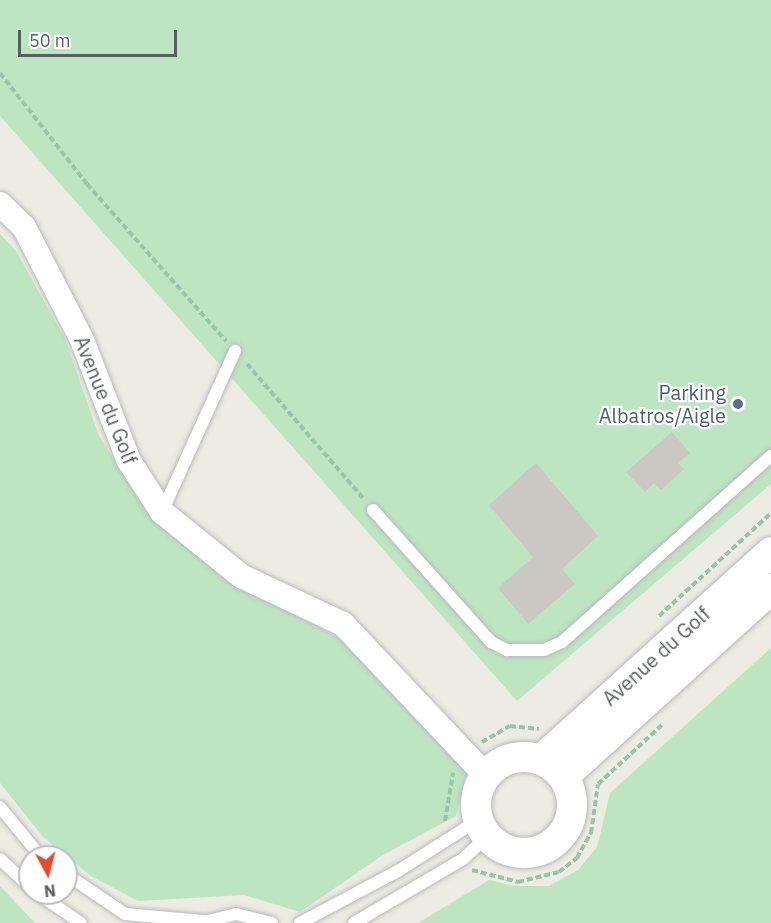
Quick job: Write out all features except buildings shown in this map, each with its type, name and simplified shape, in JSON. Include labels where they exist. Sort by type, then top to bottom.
[{"type":"street","name":"Avenue du Golf","points":[[0,204],[24,227],[82,340],[129,461],[162,512],[241,576],[343,624],[486,776]]},
{"type":"street","name":"Avenue du Golf","points":[[552,768],[771,552]]},
{"type":"street","name":"Avenue du Golf","points":[[552,768],[771,589]]},
{"type":"street","points":[[520,757],[552,768],[573,808],[563,834],[551,845],[519,853],[483,828],[478,790],[486,776],[498,764],[520,757]]},
{"type":"lane","points":[[162,512],[235,351]]},
{"type":"lane","points":[[373,510],[491,642],[515,651],[544,650],[562,642],[771,456]]},
{"type":"lane","points":[[0,807],[31,845]]},
{"type":"lane","points":[[300,923],[483,828]]},
{"type":"lane","points":[[354,923],[463,859],[483,828]]},
{"type":"lane","points":[[0,859],[18,876]]},
{"type":"lane","points":[[78,882],[125,914],[201,922],[236,914],[272,923]]},
{"type":"lane","points":[[55,905],[81,923]]},
{"type":"path","points":[[0,73],[87,184],[373,510]]},
{"type":"path","points":[[482,742],[510,726],[548,731]]},
{"type":"path","points":[[446,828],[444,809],[456,764]]},
{"type":"path","points":[[469,869],[518,882],[559,872],[577,858],[591,833],[598,784]]},
{"type":"green space","points":[[0,0],[771,0],[771,484],[517,701],[0,116]]},
{"type":"green space","points":[[0,234],[16,251],[65,339],[99,436],[147,511],[216,569],[358,649],[468,769],[456,816],[383,855],[300,912],[244,895],[138,901],[91,876],[78,865],[78,845],[53,845],[43,837],[0,783]]},
{"type":"green space","points":[[771,648],[771,923],[418,923],[489,880],[514,886],[549,886],[578,870],[597,847],[610,793]]},
{"type":"green space","points":[[0,886],[35,923],[0,923]]},
{"type":"place","name":"Parking Albatros/Aigle","points":[[738,404]]}]
